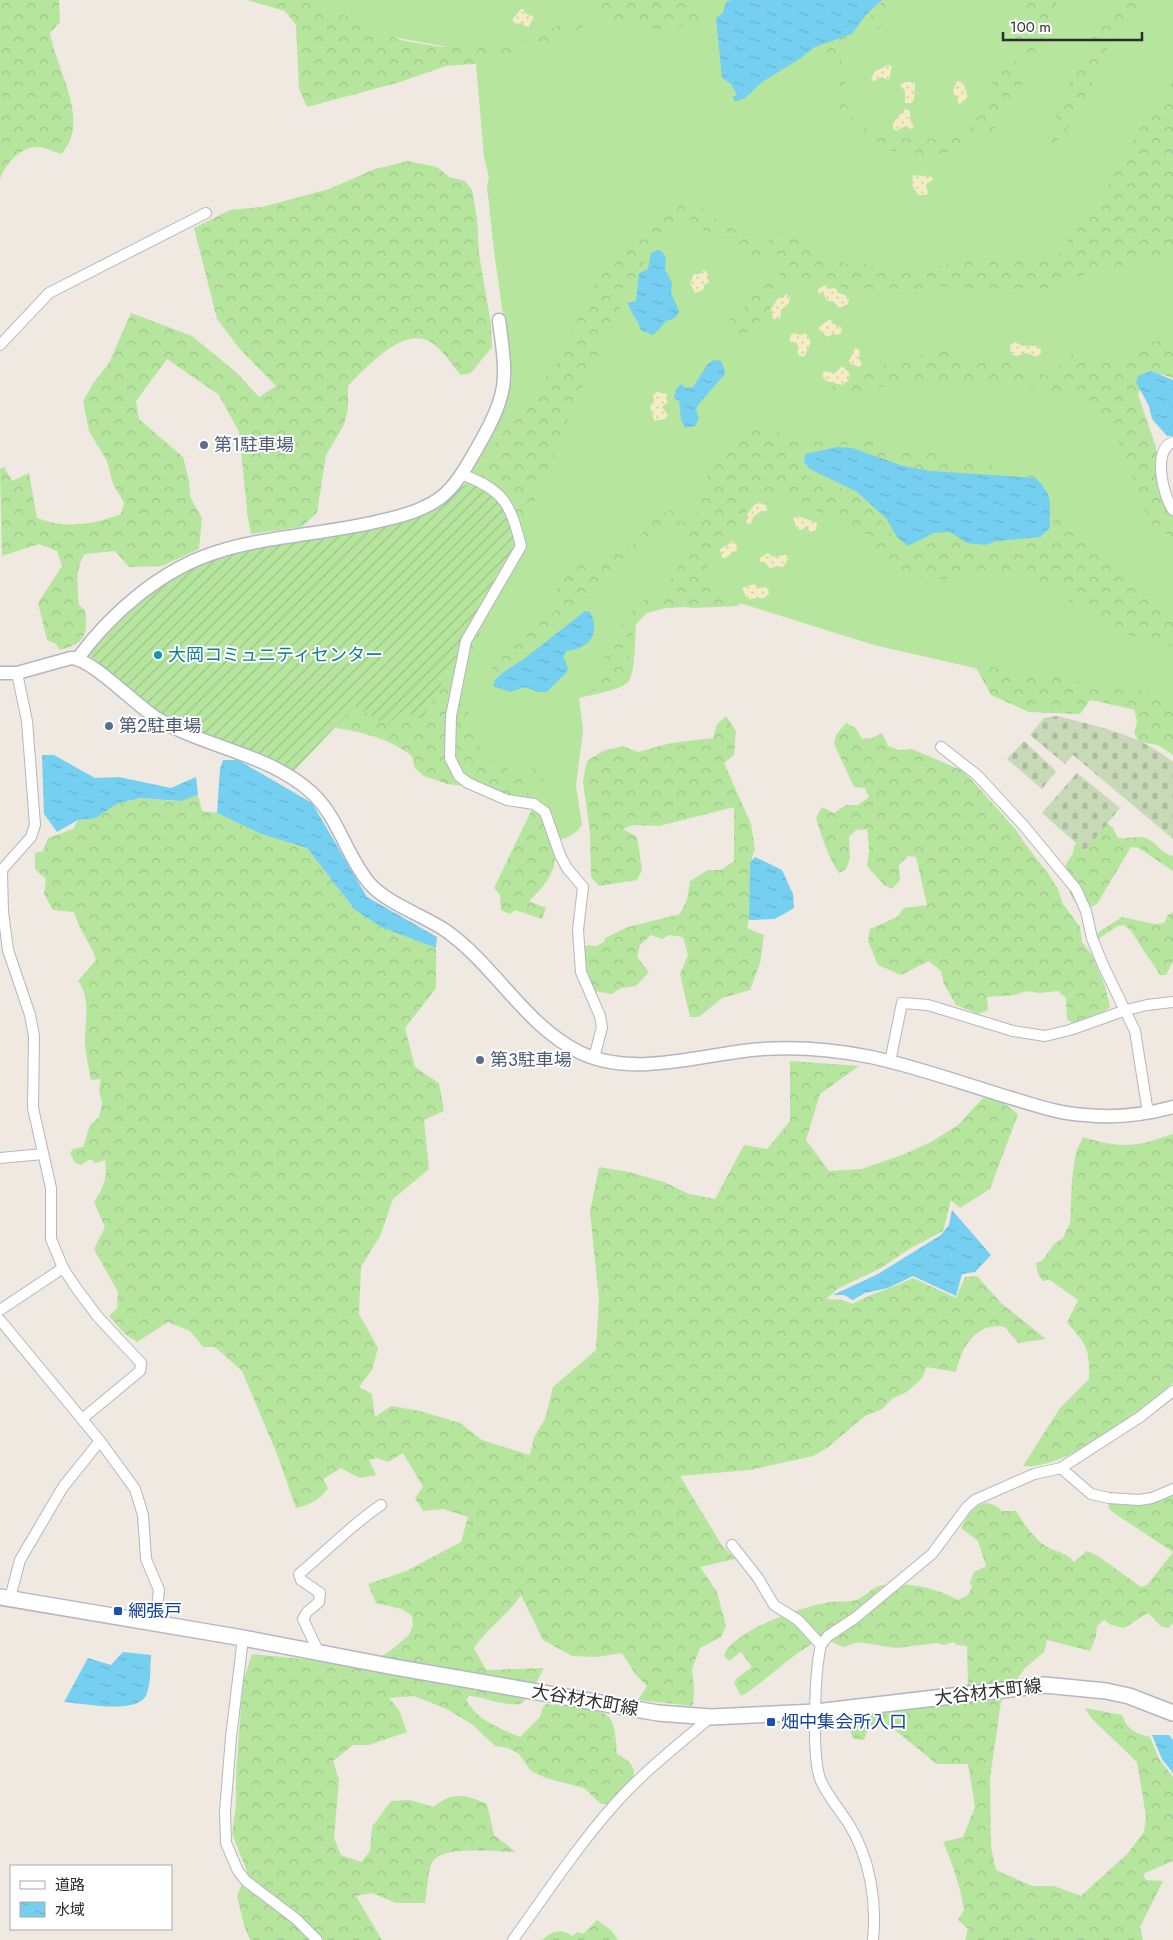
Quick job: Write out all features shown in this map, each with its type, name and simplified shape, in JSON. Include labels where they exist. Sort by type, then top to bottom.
[{"type":"main road","name":"大谷材木町線","points":[[5,1598],[243,1638],[650,1712],[711,1717],[816,1712],[988,1691],[1060,1685],[1114,1693],[1173,1713]]},
{"type":"street","points":[[0,345],[50,293],[206,213]]},
{"type":"street","points":[[78,658],[115,616],[136,598],[182,566],[216,552],[244,545],[359,526],[406,515],[440,498],[461,474],[488,430],[504,378],[499,320]]},
{"type":"street","points":[[1173,442],[1165,448],[1162,473],[1164,494],[1173,510]]},
{"type":"street","points":[[461,474],[491,487],[501,496],[515,522],[521,546],[466,641],[451,716],[450,758],[459,776],[468,784],[507,800],[534,804],[545,812],[560,855],[567,868],[583,887],[578,930],[581,972],[600,1016],[602,1027],[594,1058]]},
{"type":"street","points":[[0,674],[17,673],[71,658],[78,658],[93,667],[159,720],[184,733],[263,763],[301,784],[331,815],[371,886],[386,897],[422,915],[449,933],[544,1028],[582,1053],[594,1058],[631,1064],[663,1062],[754,1050],[790,1049],[841,1052],[890,1062],[1034,1105],[1064,1112],[1116,1116],[1148,1113],[1173,1107]]},
{"type":"street","points":[[17,673],[28,721],[35,825],[31,837],[1,871],[3,912],[8,950],[30,1015],[34,1036],[33,1108],[51,1188],[51,1239],[63,1268],[98,1317],[141,1363],[140,1370],[82,1419]]},
{"type":"street","points":[[942,747],[977,775],[1024,826],[1049,859],[1066,875],[1076,889],[1086,911],[1092,938],[1135,1031],[1148,1113]]},
{"type":"street","points":[[890,1062],[902,1003],[928,1005],[1034,1036],[1070,1030],[1126,1010],[1173,1002]]},
{"type":"street","points":[[0,1158],[43,1154]]},
{"type":"street","points":[[0,1310],[63,1268]]},
{"type":"street","points":[[0,1320],[130,1480],[142,1507],[145,1551],[159,1590],[155,1624]]},
{"type":"street","points":[[873,1940],[874,1908],[861,1847],[851,1827],[821,1781],[818,1771],[814,1727],[818,1659],[822,1645],[828,1636],[855,1618],[932,1554],[971,1504],[1034,1474],[1061,1468],[1140,1417],[1173,1390]]},
{"type":"street","points":[[5,1598],[20,1560],[63,1487],[100,1441]]},
{"type":"street","points":[[1061,1468],[1091,1494],[1108,1498],[1139,1500],[1152,1498],[1173,1490]]},
{"type":"street","points":[[319,1653],[303,1618],[319,1602],[320,1593],[301,1580],[299,1574],[317,1561],[354,1523],[381,1505]]},
{"type":"street","points":[[732,1544],[758,1578],[774,1605],[798,1620],[822,1645]]},
{"type":"street","points":[[243,1638],[230,1746],[225,1812],[226,1843],[238,1872],[246,1881],[296,1919],[317,1940]]},
{"type":"street","points":[[513,1940],[580,1846],[615,1804],[661,1759],[711,1717]]},
{"type":"green space","points":[[0,0],[59,0],[60,22],[50,33],[69,95],[73,112],[73,127],[70,141],[61,154],[41,147],[25,150],[9,163],[0,180]]},
{"type":"green space","points":[[247,0],[311,0],[400,40],[441,47],[533,40],[546,31],[558,26],[569,25],[584,16],[587,19],[587,23],[577,32],[559,36],[543,45],[492,58],[488,63],[446,66],[400,82],[307,107],[299,89],[296,25],[285,11]]},
{"type":"green space","points":[[298,0],[1173,0],[1173,360],[1119,389],[1173,516],[1173,718],[1108,704],[992,672],[874,645],[743,604],[666,608],[639,615],[636,620],[634,662],[628,682],[613,690],[579,698],[583,730],[576,786],[582,824],[572,835],[557,840],[548,813],[451,745],[490,482],[471,472],[502,415],[512,379],[494,251],[487,186],[489,177],[484,157],[475,52],[349,29]]},
{"type":"green space","points":[[602,0],[677,0],[697,13],[699,24],[658,30],[630,20],[619,22],[599,18]]},
{"type":"green space","points":[[884,0],[900,0],[882,25],[870,35],[865,22]]},
{"type":"green space","points":[[1027,0],[1058,0],[1042,42],[1029,58],[1017,51],[1009,43],[1015,28],[1025,16]]},
{"type":"green space","points":[[1118,0],[1140,0],[1125,29],[1111,42],[1101,59],[1086,100],[1076,118],[1053,146],[1048,147],[1046,141],[1076,68],[1092,39]]},
{"type":"green space","points":[[843,32],[851,37],[843,40],[841,59],[846,80],[844,89],[839,85],[832,65],[817,49],[820,40]]},
{"type":"green space","points":[[1005,56],[1021,64],[1023,82],[1010,107],[990,134],[975,137],[949,152],[924,157],[906,150],[885,149],[873,144],[852,127],[843,117],[838,106],[836,96],[842,98],[853,118],[864,127],[880,134],[909,139],[954,139],[969,128],[983,111],[997,68]]},
{"type":"green space","points":[[1173,81],[1173,256],[1155,263],[1142,262],[1136,268],[1124,265],[1114,270],[1101,270],[1079,276],[1067,284],[1038,291],[941,286],[911,291],[847,289],[810,277],[798,278],[782,290],[762,319],[749,328],[746,336],[735,338],[727,336],[724,324],[744,309],[757,288],[780,278],[778,262],[743,256],[728,240],[709,235],[689,219],[668,239],[648,250],[638,278],[634,277],[575,403],[467,665],[463,703],[474,724],[471,733],[488,759],[505,766],[511,775],[523,778],[532,769],[548,766],[552,769],[552,776],[525,789],[526,792],[540,798],[546,832],[554,851],[555,858],[552,872],[544,885],[529,901],[546,908],[542,919],[515,910],[510,914],[501,910],[500,895],[494,888],[532,809],[464,786],[447,784],[424,776],[415,768],[412,756],[394,745],[367,734],[336,728],[460,490],[559,360],[596,282],[644,228],[660,218],[664,208],[682,200],[694,202],[724,224],[765,244],[779,231],[848,265],[866,264],[891,268],[932,266],[1030,254],[1053,256],[1064,251],[1071,228],[1099,202],[1137,134]]},
{"type":"green space","points":[[408,161],[437,167],[449,177],[465,181],[472,190],[477,219],[479,254],[491,324],[492,347],[471,373],[461,375],[434,344],[418,338],[396,344],[374,360],[348,386],[348,408],[344,425],[326,455],[317,513],[301,527],[251,534],[239,432],[219,395],[167,359],[136,401],[139,419],[183,457],[189,480],[190,497],[202,518],[199,549],[162,566],[129,567],[115,551],[85,554],[78,572],[77,585],[79,605],[85,610],[85,632],[80,641],[75,645],[60,650],[56,644],[47,640],[38,603],[62,566],[57,551],[39,544],[2,556],[0,469],[4,467],[12,481],[29,473],[37,518],[59,524],[79,524],[99,521],[121,514],[124,503],[113,484],[107,461],[89,431],[83,401],[94,382],[109,363],[131,313],[192,336],[237,373],[259,397],[276,386],[239,348],[217,319],[194,228],[230,210],[262,207],[329,189],[375,169]]},
{"type":"green space","points":[[1161,340],[1173,342],[1173,378],[1160,374],[1143,381],[1138,395],[1156,447],[1160,481],[1173,513],[1173,539],[1151,523],[1138,497],[1130,466],[1114,433],[1095,409],[1081,399],[1026,385],[961,379],[901,383],[839,395],[824,391],[855,373],[939,350],[977,361],[1000,360],[1028,367],[1054,380],[1061,378],[1062,373],[1058,367],[1066,356],[1074,352],[1090,364],[1101,366],[1109,360],[1128,357],[1144,345]]},
{"type":"green space","points":[[762,426],[798,439],[856,438],[914,453],[928,452],[947,457],[986,461],[997,469],[1029,471],[1038,474],[1041,479],[1035,483],[952,478],[946,470],[933,469],[924,475],[885,469],[873,453],[866,449],[835,444],[813,448],[798,456],[800,467],[804,474],[817,482],[842,488],[865,502],[889,531],[898,547],[910,551],[925,542],[942,537],[953,539],[971,548],[978,549],[1031,542],[1048,537],[1055,519],[1066,515],[1107,556],[1127,570],[1136,582],[1173,616],[1173,646],[1156,643],[1143,637],[1132,637],[1113,624],[1097,621],[1088,612],[1069,601],[1063,588],[1045,589],[1016,573],[994,571],[976,576],[962,573],[946,579],[928,579],[899,574],[870,544],[870,535],[848,528],[836,520],[787,496],[769,491],[752,498],[739,525],[720,542],[708,563],[706,573],[708,581],[721,594],[738,602],[738,606],[693,608],[669,605],[647,612],[634,627],[625,677],[617,684],[592,691],[589,688],[623,621],[647,598],[656,597],[663,590],[687,554],[685,543],[677,531],[662,528],[627,563],[616,579],[598,591],[578,611],[495,675],[493,665],[495,656],[500,648],[534,623],[540,616],[550,616],[556,610],[555,599],[558,591],[554,584],[564,568],[581,556],[600,566],[619,549],[632,546],[657,515],[671,510],[680,521],[689,524],[702,506],[698,491],[731,442],[746,442],[750,428]]},
{"type":"green space","points":[[470,483],[491,494],[504,507],[517,547],[422,719],[401,712],[387,725],[355,706],[292,773],[164,715],[147,704],[89,655],[89,652],[110,629],[157,587],[197,565],[251,549],[402,523],[423,516],[437,508],[458,490]]},
{"type":"green space","points":[[974,664],[1146,692],[1173,702],[1173,755],[1158,745],[1139,742],[1134,733],[1137,722],[1134,708],[1090,700],[1080,714],[1029,712],[991,695]]},
{"type":"green space","points":[[726,716],[736,731],[734,755],[724,763],[751,824],[755,850],[752,857],[756,888],[747,928],[764,935],[760,963],[750,990],[722,998],[699,1017],[690,1017],[680,974],[688,955],[683,937],[669,935],[662,939],[651,935],[640,945],[637,957],[649,972],[636,986],[621,988],[612,994],[594,991],[583,964],[583,948],[588,945],[596,946],[604,942],[605,938],[628,927],[680,914],[687,900],[690,881],[708,870],[721,870],[734,861],[734,807],[659,826],[633,825],[623,829],[637,837],[642,869],[637,880],[599,886],[591,877],[590,833],[583,781],[587,761],[603,751],[623,746],[638,752],[671,743],[713,738],[717,724]]},
{"type":"green space","points":[[1057,716],[1133,738],[1173,762],[1173,839],[1073,755],[1065,764],[1030,735],[1044,718]]},
{"type":"green space","points":[[846,723],[856,728],[862,739],[872,738],[882,733],[888,746],[899,750],[912,749],[961,770],[971,779],[1016,830],[1058,889],[1063,904],[1080,927],[1082,942],[1092,955],[1105,986],[1110,1007],[1097,1016],[1074,1024],[1067,1019],[1066,998],[1058,991],[1039,993],[1026,991],[1015,995],[987,997],[988,1010],[978,1014],[956,1005],[944,984],[941,971],[929,961],[901,975],[878,965],[868,941],[870,929],[897,917],[904,908],[927,905],[916,857],[908,856],[899,865],[900,880],[892,889],[884,885],[867,866],[869,850],[867,829],[856,830],[849,837],[850,858],[846,869],[839,873],[829,854],[816,818],[822,807],[834,813],[846,805],[858,805],[869,797],[865,788],[854,787],[834,744],[836,735]]},
{"type":"green space","points":[[1024,741],[1056,771],[1042,789],[1007,759]]},
{"type":"green space","points":[[1077,773],[1120,808],[1085,851],[1042,813]]},
{"type":"green space","points":[[198,795],[202,811],[217,813],[261,834],[307,848],[355,910],[381,927],[436,948],[436,988],[405,1028],[415,1067],[439,1083],[444,1111],[424,1120],[429,1169],[393,1199],[380,1236],[361,1267],[359,1314],[378,1348],[372,1370],[359,1387],[372,1394],[375,1417],[391,1406],[420,1411],[460,1423],[482,1440],[530,1455],[534,1437],[545,1419],[553,1387],[596,1350],[599,1299],[590,1212],[599,1167],[629,1172],[664,1182],[689,1194],[715,1199],[744,1145],[767,1149],[790,1121],[790,1061],[859,1066],[820,1094],[806,1140],[829,1171],[862,1169],[902,1155],[931,1142],[958,1125],[983,1098],[1001,1101],[1018,1114],[990,1189],[960,1208],[951,1200],[943,1231],[909,1249],[881,1268],[839,1288],[826,1299],[843,1300],[852,1304],[913,1278],[956,1298],[965,1277],[977,1276],[1001,1303],[1046,1339],[1018,1343],[1005,1327],[995,1326],[986,1328],[971,1338],[958,1363],[956,1372],[927,1367],[922,1378],[907,1392],[893,1398],[882,1409],[865,1416],[827,1448],[813,1456],[750,1470],[680,1476],[721,1544],[735,1559],[700,1567],[717,1592],[726,1626],[721,1637],[700,1648],[692,1669],[693,1706],[638,1700],[647,1686],[636,1675],[622,1653],[596,1657],[572,1656],[543,1640],[521,1595],[474,1648],[486,1670],[544,1668],[529,1696],[523,1702],[505,1704],[469,1696],[466,1700],[483,1719],[520,1737],[540,1717],[546,1704],[588,1709],[608,1716],[614,1729],[617,1754],[627,1760],[634,1772],[629,1784],[611,1804],[601,1804],[584,1788],[546,1778],[531,1771],[519,1754],[508,1748],[495,1746],[473,1725],[447,1709],[414,1696],[389,1698],[399,1710],[407,1732],[369,1745],[353,1745],[333,1761],[339,1780],[334,1838],[341,1855],[361,1862],[370,1851],[372,1827],[391,1801],[410,1800],[434,1807],[447,1799],[459,1796],[472,1798],[487,1804],[494,1835],[516,1852],[472,1850],[439,1856],[431,1864],[425,1903],[396,1903],[372,1893],[356,1896],[382,1940],[250,1940],[244,1925],[237,1896],[247,1871],[232,1834],[236,1805],[236,1773],[243,1681],[252,1654],[364,1665],[389,1652],[409,1635],[413,1625],[412,1616],[402,1609],[376,1603],[368,1584],[406,1571],[461,1542],[468,1517],[443,1509],[423,1511],[415,1498],[423,1487],[403,1453],[388,1462],[378,1458],[369,1460],[376,1475],[359,1478],[341,1468],[323,1479],[328,1488],[318,1499],[310,1504],[296,1508],[277,1454],[242,1371],[215,1347],[203,1347],[190,1331],[168,1322],[137,1342],[125,1334],[109,1316],[117,1308],[118,1292],[94,1249],[105,1227],[94,1202],[104,1182],[105,1160],[96,1163],[90,1159],[81,1165],[75,1163],[70,1153],[73,1149],[83,1147],[90,1125],[99,1117],[102,1103],[99,1090],[101,1079],[91,1080],[85,1045],[85,996],[78,981],[96,960],[74,912],[53,910],[44,894],[46,879],[35,869],[35,853],[43,851],[48,838],[73,829],[78,820],[96,818],[116,804],[140,798],[176,801]]},
{"type":"green space","points":[[1105,822],[1113,828],[1118,838],[1146,838],[1173,856],[1173,871],[1139,848],[1131,847],[1097,904],[1088,908],[1077,904],[1072,898],[1065,880],[1065,866],[1073,853],[1074,846],[1080,839]]},
{"type":"green space","points":[[1173,912],[1173,961],[1166,975],[1160,975],[1131,931],[1124,925],[1118,926],[1098,939],[1096,936],[1122,917],[1154,924],[1164,923],[1168,915]]},
{"type":"green space","points":[[1173,1134],[1173,1383],[1122,1423],[1081,1449],[1061,1459],[1041,1465],[1023,1466],[1060,1408],[1089,1379],[1089,1361],[1086,1348],[1067,1323],[1078,1300],[1050,1280],[1043,1281],[1038,1274],[1036,1263],[1043,1260],[1054,1244],[1063,1238],[1070,1223],[1072,1179],[1076,1152],[1083,1137],[1119,1145],[1128,1145],[1148,1142]]},
{"type":"green space","points":[[1173,1494],[1173,1552],[1109,1509],[1108,1502]]},
{"type":"green space","points":[[983,1504],[995,1506],[1002,1511],[1016,1511],[1034,1536],[1047,1547],[1062,1553],[1074,1562],[1087,1551],[1098,1556],[1141,1587],[1147,1585],[1173,1552],[1173,1623],[1169,1628],[1162,1627],[1148,1613],[1124,1628],[1111,1625],[1104,1620],[1097,1626],[1096,1637],[1090,1651],[1047,1640],[1044,1652],[1025,1668],[1001,1702],[990,1778],[991,1847],[996,1870],[1032,1886],[1054,1886],[1081,1896],[1128,1853],[1144,1832],[1146,1816],[1137,1762],[1091,1718],[1085,1708],[1122,1715],[1129,1727],[1140,1734],[1150,1737],[1159,1759],[1173,1777],[1173,1861],[1143,1874],[1146,1880],[1163,1881],[1140,1927],[1143,1940],[965,1940],[968,1929],[958,1920],[964,1910],[960,1892],[943,1842],[963,1837],[975,1807],[968,1764],[937,1764],[882,1720],[869,1727],[864,1740],[854,1739],[840,1713],[961,1703],[968,1683],[967,1646],[957,1645],[953,1642],[944,1645],[937,1643],[896,1648],[858,1642],[843,1647],[824,1638],[802,1650],[741,1696],[734,1683],[737,1678],[752,1667],[741,1652],[729,1661],[724,1656],[730,1646],[740,1637],[771,1621],[819,1604],[857,1600],[880,1585],[903,1584],[922,1587],[941,1592],[958,1600],[968,1595],[972,1587],[970,1582],[974,1572],[986,1566],[978,1541],[961,1528],[973,1510]]},
{"type":"green space","points":[[597,1920],[612,1931],[618,1940],[542,1940],[550,1934],[560,1931],[572,1936],[578,1932],[583,1934]]},
{"type":"sand","points":[[521,9],[526,14],[534,17],[528,28],[521,23],[516,24],[512,20]]},
{"type":"sand","points":[[888,65],[892,66],[889,80],[881,77],[875,81],[871,80],[874,72]]},
{"type":"sand","points":[[957,81],[963,82],[968,97],[960,104],[958,103],[957,96],[952,93]]},
{"type":"sand","points":[[903,82],[915,82],[914,100],[912,103],[905,103],[905,91],[900,85]]},
{"type":"sand","points":[[905,109],[910,111],[910,119],[914,127],[910,129],[905,126],[897,131],[893,129],[893,123]]},
{"type":"sand","points":[[913,175],[932,177],[933,180],[926,184],[928,193],[926,195],[918,195],[912,184]]},
{"type":"sand","points":[[703,270],[707,272],[709,283],[705,284],[703,290],[695,293],[690,283],[694,274],[700,274]]},
{"type":"sand","points":[[826,285],[829,289],[835,288],[838,293],[845,295],[849,299],[848,304],[839,308],[834,302],[826,300],[824,294],[818,293],[818,289]]},
{"type":"sand","points":[[786,294],[790,297],[789,303],[781,310],[780,319],[773,319],[771,309],[778,298],[783,298]]},
{"type":"sand","points":[[830,319],[835,325],[841,327],[842,332],[838,335],[833,334],[827,337],[818,328]]},
{"type":"sand","points":[[792,332],[800,335],[806,333],[811,342],[804,357],[798,355],[797,343],[789,341]]},
{"type":"sand","points":[[1015,342],[1022,346],[1037,346],[1041,353],[1037,357],[1026,353],[1017,356],[1011,354],[1010,345]]},
{"type":"sand","points":[[855,348],[860,350],[859,359],[862,363],[860,367],[850,364],[849,361]]},
{"type":"sand","points":[[842,366],[850,374],[848,381],[842,385],[826,381],[822,376],[823,371],[835,373]]},
{"type":"sand","points":[[657,392],[667,394],[666,399],[668,402],[662,407],[668,415],[665,419],[654,421],[650,407],[654,400],[653,395]]},
{"type":"sand","points":[[761,503],[767,506],[767,511],[761,511],[753,517],[751,524],[746,523],[748,513],[755,504]]},
{"type":"sand","points":[[798,516],[817,523],[816,530],[810,532],[806,526],[802,530],[797,529],[793,518]]},
{"type":"sand","points":[[732,540],[739,548],[726,558],[722,558],[720,549],[728,545]]},
{"type":"sand","points":[[768,553],[773,557],[786,555],[789,558],[783,567],[777,566],[769,569],[766,563],[760,562],[760,558]]},
{"type":"sand","points":[[754,584],[759,588],[768,587],[769,594],[764,598],[747,599],[742,588]]},
{"type":"water","points":[[732,0],[882,0],[865,16],[852,34],[815,47],[762,82],[744,99],[735,101],[732,97],[737,95],[731,84],[722,78],[716,18],[723,13],[726,2]]},
{"type":"water","points":[[657,250],[666,257],[665,269],[672,283],[671,293],[679,311],[676,317],[665,322],[652,335],[641,330],[628,303],[636,301],[639,273],[648,269],[651,253]]},
{"type":"water","points":[[713,360],[721,361],[725,370],[724,375],[698,405],[696,410],[699,418],[695,426],[685,428],[681,419],[679,401],[674,398],[676,389],[681,384],[686,388],[693,387],[707,365]]},
{"type":"water","points":[[1151,371],[1173,380],[1173,436],[1167,436],[1152,419],[1149,406],[1136,382],[1138,376]]},
{"type":"water","points":[[837,447],[852,448],[903,466],[931,471],[1036,478],[1049,497],[1050,528],[1040,537],[997,541],[985,545],[967,543],[950,532],[934,533],[908,546],[897,537],[886,518],[857,492],[810,469],[804,462],[805,454]]},
{"type":"water","points":[[585,611],[590,612],[594,633],[582,647],[567,651],[563,656],[568,668],[567,672],[547,692],[537,692],[526,687],[510,692],[493,686],[495,680],[505,671],[524,659]]},
{"type":"water","points":[[42,755],[54,755],[95,778],[119,777],[171,788],[196,777],[198,795],[180,801],[140,798],[116,804],[96,818],[78,820],[57,832],[44,814]]},
{"type":"water","points":[[223,760],[238,760],[312,803],[367,897],[437,937],[436,948],[381,927],[355,910],[307,848],[261,834],[217,813],[220,769]]},
{"type":"water","points":[[755,857],[782,870],[793,894],[794,908],[775,919],[749,920],[750,863]]},
{"type":"water","points":[[952,1210],[991,1255],[975,1272],[962,1274],[956,1296],[913,1276],[888,1288],[865,1293],[853,1300],[844,1295],[833,1295],[878,1274],[941,1235],[949,1225]]},
{"type":"water","points":[[123,1652],[151,1655],[148,1689],[142,1700],[123,1706],[97,1706],[64,1702],[88,1658],[111,1665]]},
{"type":"water","points":[[1152,1735],[1169,1735],[1173,1740],[1173,1773],[1162,1759]]},
{"type":"place","name":"第1駐車場","points":[[204,445]]},
{"type":"place","name":"大岡コミュニティセンター","points":[[158,655]]},
{"type":"place","name":"第2駐車場","points":[[109,726]]},
{"type":"place","name":"第3駐車場","points":[[480,1060]]},
{"type":"place","name":"網張戸","points":[[118,1611]]},
{"type":"place","name":"畑中集会所入口","points":[[771,1722]]}]
